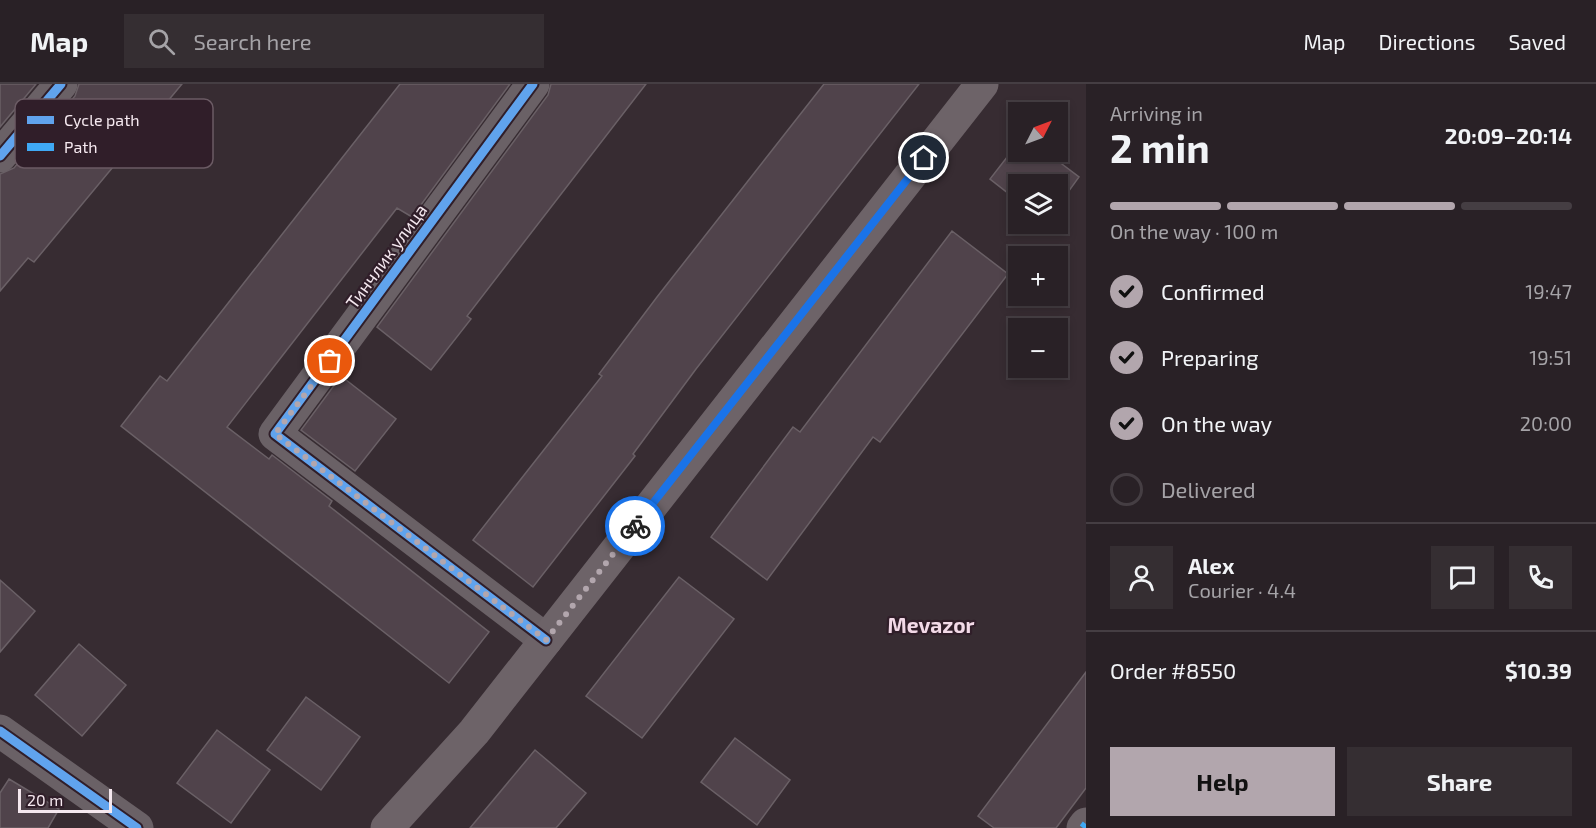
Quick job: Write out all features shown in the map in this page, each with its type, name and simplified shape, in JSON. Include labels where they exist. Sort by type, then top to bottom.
[{"type":"main road","points":[[387,828],[474,732],[982,84]]},
{"type":"street","points":[[48,99],[61,84]]},
{"type":"street","name":"Тинчлик улица","points":[[532,84],[275,434],[546,640]]},
{"type":"street","points":[[0,156],[15,138]]},
{"type":"street","points":[[0,731],[137,828]]},
{"type":"street","points":[[1083,828],[1086,824]]},
{"type":"building","points":[[0,84],[36,84],[23,99],[15,99],[15,109],[0,127]]},
{"type":"building","points":[[79,84],[182,84],[170,99],[72,99]]},
{"type":"building","points":[[400,84],[510,84],[412,217],[397,208],[227,427],[269,459],[272,455],[332,501],[329,506],[489,632],[449,683],[121,426],[160,376],[167,381]]},
{"type":"building","points":[[551,84],[646,84],[467,316],[471,319],[431,370],[377,327],[548,95]]},
{"type":"building","points":[[824,84],[919,84],[696,369],[633,454],[635,456],[533,587],[473,540],[602,376],[599,374],[657,297]]},
{"type":"building","points":[[1008,156],[1008,162],[1059,162],[1079,177],[1068,192],[1068,174],[1008,174],[1008,193],[990,179]]},
{"type":"building","points":[[14,168],[112,168],[34,262],[28,258],[0,291],[0,174]]},
{"type":"building","points":[[952,231],[1008,274],[880,442],[873,437],[767,580],[711,537],[793,427],[800,432]]},
{"type":"building","points":[[341,376],[396,419],[355,471],[301,430]]},
{"type":"building","points":[[679,577],[734,619],[642,738],[586,696]]},
{"type":"building","points":[[0,580],[35,611],[0,652]]},
{"type":"building","points":[[79,644],[126,685],[82,736],[35,695]]},
{"type":"building","points":[[1086,672],[1086,788],[1056,828],[994,828],[978,816]]},
{"type":"building","points":[[306,697],[360,737],[321,790],[267,750]]},
{"type":"building","points":[[217,730],[270,770],[231,823],[177,783]]},
{"type":"building","points":[[735,738],[790,780],[757,825],[701,782]]},
{"type":"building","points":[[535,750],[586,793],[556,828],[470,828]]},
{"type":"building","points":[[9,779],[59,809],[48,828],[0,828],[0,793]]},
{"type":"marked path","points":[[1083,828],[1086,824]]},
{"type":"cycle path","points":[[48,99],[61,84]]},
{"type":"cycle path","points":[[533,84],[275,434],[546,640]]},
{"type":"cycle path","points":[[0,156],[15,138]]},
{"type":"cycle path","points":[[0,731],[137,828]]},
{"type":"way so far","points":[[330,361],[275,434],[546,640],[635,526]]},
{"type":"district","name":"Mevazor","points":[[931,624]]},
{"type":"route","points":[[635,526],[924,158]]}]
